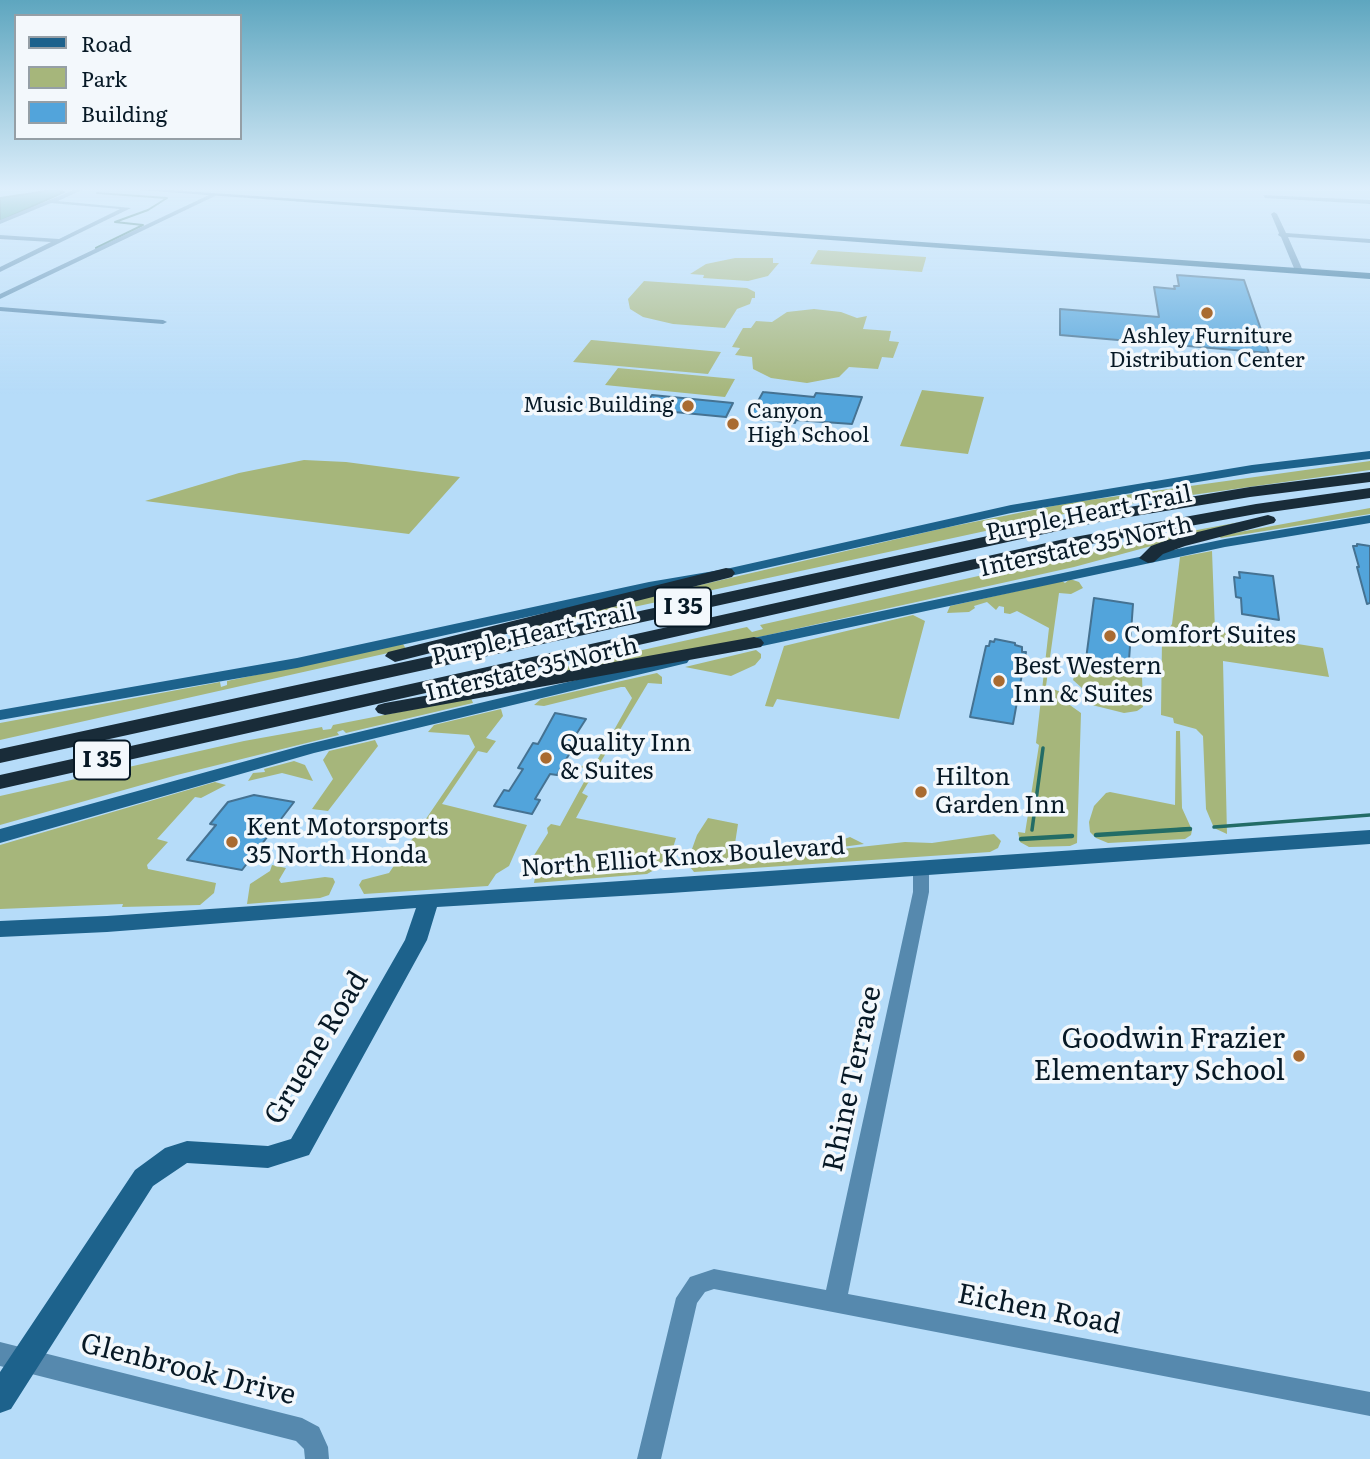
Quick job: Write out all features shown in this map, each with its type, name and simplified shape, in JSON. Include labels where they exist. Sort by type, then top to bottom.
[{"type":"highway","name":"Purple Heart Trail","points":[[0,756],[1087,520],[1250,492],[1370,477]]},
{"type":"highway","name":"Purple Heart Trail","points":[[0,782],[1069,543],[1256,509],[1370,493]]},
{"type":"highway","points":[[1148,558],[1157,550],[1205,534],[1313,510],[1370,501]]},
{"type":"highway","points":[[155,722],[246,692],[726,573]]},
{"type":"highway","points":[[203,738],[310,722],[754,643]]},
{"type":"main road","points":[[1114,258],[1370,276]]},
{"type":"main road","name":"Interstate 35 North","points":[[0,715],[297,663],[649,586],[726,573],[1036,504],[1251,469],[1370,455]]},
{"type":"main road","name":"Interstate 35 North","points":[[0,836],[130,801],[180,783],[402,725],[754,643],[1225,542],[1370,519]]},
{"type":"main road","name":"North Elliot Knox Boulevard","points":[[0,929],[107,924],[1370,837]]},
{"type":"main road","name":"Gruene Road","points":[[0,1398],[144,1178],[174,1156],[187,1152],[268,1157],[300,1147],[416,940],[429,900]]},
{"type":"street","points":[[1,268],[23,258]]},
{"type":"street","points":[[0,297],[82,258]]},
{"type":"street","points":[[1293,258],[1299,271]]},
{"type":"street","points":[[1,268],[55,271]]},
{"type":"street","points":[[0,309],[163,322]]},
{"type":"street","name":"Rhine Terrace","points":[[835,1301],[921,892],[921,869]]},
{"type":"street","name":"Eichen Road","points":[[649,1459],[687,1298],[698,1284],[714,1279],[1370,1404]]},
{"type":"street","name":"Glenbrook Drive","points":[[0,1353],[302,1430],[310,1436],[316,1447],[317,1459]]},
{"type":"green space","points":[[735,258],[773,258],[773,263],[779,263],[768,276],[748,281],[703,278],[704,275],[690,274],[706,264]]},
{"type":"green space","points":[[813,258],[926,258],[922,272],[810,264]]},
{"type":"green space","points":[[644,281],[747,288],[755,292],[755,298],[752,298],[750,304],[737,309],[725,328],[673,324],[643,317],[630,309],[628,299]]},
{"type":"green space","points":[[814,309],[841,312],[857,318],[867,316],[863,329],[891,331],[889,341],[899,342],[893,358],[882,357],[878,369],[849,367],[839,377],[807,383],[771,378],[753,369],[752,357],[735,355],[740,348],[732,347],[743,328],[751,328],[756,321],[772,322],[787,312]]},
{"type":"green space","points":[[591,340],[721,352],[708,374],[573,362]]},
{"type":"green space","points":[[618,368],[735,379],[725,397],[605,385]]},
{"type":"green space","points":[[922,390],[984,397],[968,454],[900,446]]},
{"type":"green space","points":[[304,460],[346,462],[460,477],[409,534],[145,501],[239,473]]},
{"type":"green space","points":[[1370,461],[1370,470],[1078,511],[532,629],[529,625],[944,528],[1068,503]]},
{"type":"green space","points":[[1370,508],[1370,514],[1221,538],[1218,536]]},
{"type":"green space","points":[[1240,522],[1074,567],[759,637],[538,677],[538,673],[747,627],[752,632],[763,629],[760,625],[1121,544],[1126,547],[1130,546],[1127,543]]},
{"type":"green space","points":[[1212,551],[1215,631],[1323,648],[1329,677],[1223,661],[1227,834],[1214,828],[1206,809],[1203,736],[1196,729],[1174,723],[1173,718],[1161,715],[1162,640],[1172,624],[1180,557]]},
{"type":"green space","points":[[1070,579],[1079,582],[1083,588],[1071,594],[1059,593],[1046,686],[1063,693],[1067,703],[1081,713],[1077,843],[1070,846],[1029,847],[1020,842],[1018,832],[1025,833],[1039,745],[1036,743],[1049,628],[1017,611],[1004,613],[1004,607],[999,606],[996,610],[987,602],[974,606],[969,612],[947,613],[950,606],[1062,581],[1065,583]]},
{"type":"green space","points":[[913,615],[925,621],[899,719],[777,699],[773,707],[765,706],[784,646]]},
{"type":"green space","points":[[403,644],[406,649],[0,740],[0,723],[220,682],[221,687],[227,685],[227,681]]},
{"type":"green space","points":[[756,650],[761,654],[761,658],[755,665],[731,676],[685,667]]},
{"type":"green space","points":[[1077,667],[1142,676],[1143,707],[1124,713],[1092,705],[1086,701],[1083,689],[1073,680]]},
{"type":"green space","points":[[657,673],[662,677],[662,684],[648,683],[582,793],[588,796],[576,818],[676,838],[672,851],[656,869],[647,874],[534,883],[536,872],[528,865],[548,833],[547,828],[551,824],[560,826],[590,771],[581,767],[586,763],[595,764],[632,698],[625,687],[621,687],[544,706],[534,705],[541,699]]},
{"type":"green space","points":[[471,698],[473,703],[346,733],[343,730],[337,732],[339,735],[177,775],[0,825],[0,796],[244,741],[322,727],[323,730],[331,729],[333,725]]},
{"type":"green space","points":[[501,709],[503,716],[486,738],[496,741],[487,753],[478,751],[442,804],[527,825],[509,866],[496,874],[488,886],[364,894],[359,885],[362,880],[389,873],[475,747],[469,735],[428,732],[434,725]]},
{"type":"green space","points":[[1176,731],[1180,731],[1182,808],[1192,830],[1191,835],[1185,839],[1108,843],[1096,838],[1090,832],[1089,822],[1094,806],[1106,793],[1175,805]]},
{"type":"green space","points":[[375,740],[378,746],[328,811],[312,809],[333,779],[323,760],[329,751]]},
{"type":"green space","points":[[294,761],[305,765],[313,781],[282,773],[248,781],[253,773],[265,772],[264,769]]},
{"type":"green space","points":[[215,782],[226,785],[201,798],[195,797],[157,839],[168,842],[147,865],[148,869],[216,883],[214,893],[200,905],[122,907],[123,904],[0,909],[0,845]]},
{"type":"green space","points":[[708,818],[738,824],[734,850],[830,844],[850,837],[864,844],[842,849],[905,842],[932,843],[994,834],[1001,841],[998,848],[990,852],[694,872],[687,863],[697,835]]},
{"type":"green space","points":[[272,865],[286,868],[279,880],[281,883],[325,877],[333,878],[335,882],[329,895],[320,898],[247,904],[250,884],[270,871]]},
{"type":"building","name":"Ashley Furniture Distribution Center","points":[[1177,275],[1244,280],[1269,353],[1060,335],[1060,309],[1159,317],[1154,287],[1175,289],[1174,286],[1179,286]]},
{"type":"building","points":[[763,392],[814,397],[816,393],[862,397],[852,424],[796,420],[795,423],[749,418]]},
{"type":"building","name":"Music Building","points":[[652,395],[733,403],[726,417],[643,409]]},
{"type":"building","points":[[1353,546],[1370,546],[1370,603],[1367,604]]},
{"type":"building","points":[[1239,572],[1273,576],[1279,620],[1242,614],[1241,598],[1236,597],[1234,577],[1240,578]]},
{"type":"building","name":"Comfort Suites","points":[[1094,598],[1133,604],[1128,674],[1085,667]]},
{"type":"building","name":"Best Western Inn & Suites","points":[[995,639],[1015,643],[1022,647],[1022,652],[1026,652],[1013,724],[970,717],[986,646]]},
{"type":"building","name":"Quality Inn & Suites","points":[[555,713],[586,719],[566,750],[571,751],[557,775],[550,774],[535,799],[540,800],[532,814],[494,806],[504,790],[509,791],[523,769],[518,768],[533,743],[538,744]]},
{"type":"building","name":"Kent Motorsports 35 North Honda","points":[[254,795],[294,802],[242,870],[187,860],[216,825],[210,824],[228,802]]},
{"type":"waterway","points":[[1032,830],[1043,748]]},
{"type":"waterway","points":[[1214,827],[1370,815]]},
{"type":"waterway","points":[[1096,835],[1190,829],[1172,830]]},
{"type":"waterway","points":[[1021,839],[1072,836]]},
{"type":"place","name":"Ashley Furniture Distribution Center","points":[[1207,313]]},
{"type":"place","name":"Music Building","points":[[688,406]]},
{"type":"place","name":"Canyon High School","points":[[733,424]]},
{"type":"place","name":"Comfort Suites","points":[[1110,636]]},
{"type":"place","name":"Best Western Inn & Suites","points":[[999,681]]},
{"type":"place","name":"Quality Inn & Suites","points":[[546,758]]},
{"type":"place","name":"Hilton Garden Inn","points":[[921,792]]},
{"type":"place","name":"Kent Motorsports 35 North Honda","points":[[232,842]]},
{"type":"place","name":"Goodwin Frazier Elementary School","points":[[1299,1056]]}]
